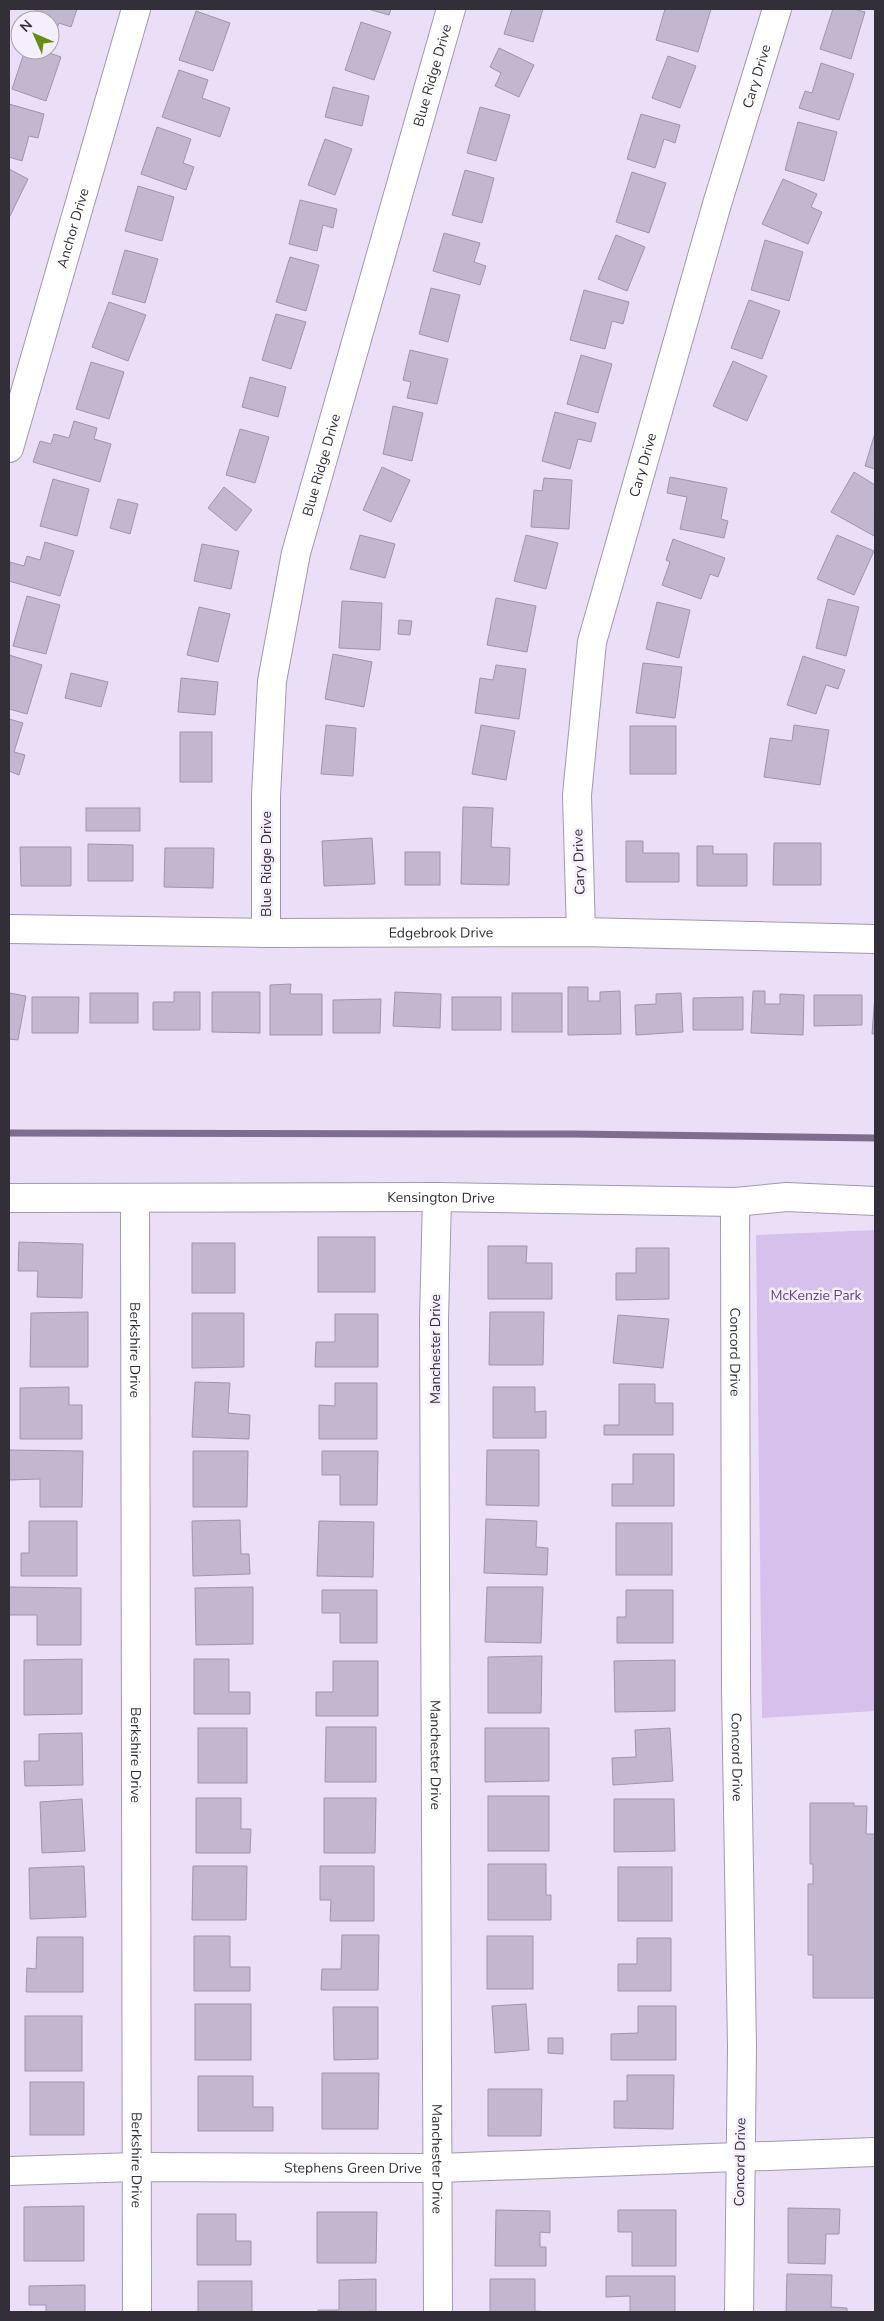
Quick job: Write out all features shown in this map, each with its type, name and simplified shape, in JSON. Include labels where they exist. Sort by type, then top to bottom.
[{"type":"street","name":"Anchor Drive","points":[[9,448],[136,9]]},
{"type":"street","name":"Blue Ridge Drive","points":[[266,933],[266,796],[272,681],[296,553],[451,9]]},
{"type":"street","name":"Cary Drive","points":[[581,932],[578,795],[592,642],[718,204],[777,9]]},
{"type":"street","name":"Edgebrook Drive","points":[[9,929],[266,933],[581,932],[875,939]]},
{"type":"street","name":"Kensington Drive","points":[[9,1198],[436,1197],[735,1202],[787,1197],[875,1201]]},
{"type":"street","name":"Manchester Drive","points":[[436,1197],[434,1340],[438,2312]]},
{"type":"street","name":"Berkshire Drive","points":[[135,1199],[137,2312]]},
{"type":"street","name":"Concord Drive","points":[[735,1202],[736,1679],[742,2047],[739,2156],[739,2312]]},
{"type":"street","name":"Stephens Green Drive","points":[[9,2171],[136,2167],[438,2168],[875,2152]]},
{"type":"green space","name":"McKenzie Park","points":[[875,1230],[875,1711],[762,1718],[756,1235]]},
{"type":"building","points":[[77,9],[71,27],[60,23],[60,10],[36,10]]},
{"type":"building","points":[[368,9],[391,9],[389,15]]},
{"type":"building","points":[[512,9],[543,9],[533,42],[504,34]]},
{"type":"building","points":[[665,9],[711,9],[698,52],[656,40]]},
{"type":"building","points":[[833,9],[854,9],[865,12],[851,59],[820,49]]},
{"type":"building","points":[[196,11],[230,23],[213,71],[179,60]]},
{"type":"building","points":[[361,22],[391,32],[374,80],[345,70]]},
{"type":"building","points":[[499,48],[534,65],[519,97],[495,86],[501,73],[490,67]]},
{"type":"building","points":[[668,56],[696,66],[680,108],[652,98]]},
{"type":"building","points":[[22,60],[60,60],[46,101],[12,89]]},
{"type":"building","points":[[821,63],[854,74],[839,120],[799,108],[805,91],[812,93]]},
{"type":"building","points":[[179,70],[208,80],[202,98],[230,108],[220,137],[162,117]]},
{"type":"building","points":[[333,87],[369,96],[362,126],[325,117]]},
{"type":"building","points":[[9,104],[44,114],[38,138],[29,136],[22,161],[9,157]]},
{"type":"building","points":[[480,107],[510,115],[496,161],[467,153]]},
{"type":"building","points":[[641,114],[680,125],[675,143],[664,139],[655,168],[627,159]]},
{"type":"building","points":[[798,122],[837,132],[824,181],[785,170]]},
{"type":"building","points":[[157,127],[191,139],[183,163],[194,167],[186,190],[141,174]]},
{"type":"building","points":[[325,139],[352,149],[335,195],[308,185]]},
{"type":"building","points":[[9,169],[28,179],[9,218]]},
{"type":"building","points":[[465,170],[494,178],[482,223],[452,215]]},
{"type":"building","points":[[632,172],[666,183],[649,233],[616,222]]},
{"type":"building","points":[[783,179],[817,194],[811,207],[822,212],[808,244],[762,224]]},
{"type":"building","points":[[138,186],[174,197],[162,241],[125,231]]},
{"type":"building","points":[[300,200],[337,209],[333,228],[323,225],[317,251],[289,244]]},
{"type":"building","points":[[444,233],[480,243],[474,262],[486,266],[480,285],[433,271]]},
{"type":"building","points":[[616,235],[645,247],[627,291],[598,279]]},
{"type":"building","points":[[765,240],[803,252],[789,301],[751,290]]},
{"type":"building","points":[[125,250],[158,259],[145,303],[112,294]]},
{"type":"building","points":[[290,257],[319,265],[306,311],[276,302]]},
{"type":"building","points":[[431,288],[460,295],[448,342],[419,334]]},
{"type":"building","points":[[584,290],[629,302],[623,324],[612,321],[605,349],[570,340]]},
{"type":"building","points":[[749,300],[780,311],[762,359],[731,348]]},
{"type":"building","points":[[109,302],[146,315],[128,361],[92,347]]},
{"type":"building","points":[[276,314],[306,322],[291,369],[262,360]]},
{"type":"building","points":[[410,350],[448,359],[437,404],[407,398],[411,382],[403,380]]},
{"type":"building","points":[[581,355],[612,364],[598,413],[567,404]]},
{"type":"building","points":[[733,361],[767,376],[747,421],[713,406]]},
{"type":"building","points":[[91,362],[124,372],[109,419],[76,409]]},
{"type":"building","points":[[250,377],[286,387],[278,417],[242,407]]},
{"type":"building","points":[[393,406],[423,413],[412,461],[383,454]]},
{"type":"building","points":[[555,412],[596,423],[591,442],[578,439],[570,469],[542,461]]},
{"type":"building","points":[[74,421],[97,428],[94,439],[111,444],[100,482],[33,462],[40,441],[51,444],[54,434],[69,438]]},
{"type":"building","points":[[240,429],[269,437],[255,483],[226,475]]},
{"type":"building","points":[[875,433],[875,469],[865,466]]},
{"type":"building","points":[[382,467],[410,480],[391,522],[363,510]]},
{"type":"building","points":[[854,472],[875,485],[874,536],[831,512]]},
{"type":"building","points":[[670,477],[727,488],[721,519],[728,521],[724,538],[680,529],[687,497],[667,493]]},
{"type":"building","points":[[544,478],[572,480],[569,529],[531,527],[534,490],[542,491]]},
{"type":"building","points":[[53,479],[89,489],[77,536],[40,526]]},
{"type":"building","points":[[224,487],[252,510],[236,531],[208,508]]},
{"type":"building","points":[[118,499],[138,504],[130,534],[110,528]]},
{"type":"building","points":[[360,535],[395,544],[385,578],[350,569]]},
{"type":"building","points":[[526,535],[558,543],[546,589],[514,581]]},
{"type":"building","points":[[837,535],[874,551],[854,595],[817,579]]},
{"type":"building","points":[[673,539],[725,558],[718,577],[710,574],[701,599],[662,585],[670,562],[666,560]]},
{"type":"building","points":[[45,542],[74,551],[60,596],[9,581],[10,562],[24,566],[27,556],[40,560]]},
{"type":"building","points":[[202,544],[239,551],[231,589],[194,581]]},
{"type":"building","points":[[27,596],[60,605],[46,654],[13,646]]},
{"type":"building","points":[[496,598],[536,606],[527,652],[487,645]]},
{"type":"building","points":[[828,599],[859,607],[846,656],[816,648]]},
{"type":"building","points":[[342,601],[382,603],[380,650],[339,648]]},
{"type":"building","points":[[657,602],[690,610],[679,658],[646,649]]},
{"type":"building","points":[[199,607],[230,614],[218,662],[187,655]]},
{"type":"building","points":[[399,620],[412,621],[410,635],[398,634]]},
{"type":"building","points":[[333,654],[372,662],[364,707],[325,699]]},
{"type":"building","points":[[9,655],[42,665],[27,714],[9,709]]},
{"type":"building","points":[[803,656],[845,670],[838,689],[826,685],[816,714],[787,705]]},
{"type":"building","points":[[643,663],[682,667],[675,718],[636,713]]},
{"type":"building","points":[[496,665],[526,669],[519,719],[475,713],[480,678],[493,680]]},
{"type":"building","points":[[71,673],[108,682],[101,707],[65,698]]},
{"type":"building","points":[[181,678],[218,682],[215,715],[178,712]]},
{"type":"building","points":[[9,719],[23,723],[14,752],[25,755],[19,775],[9,771]]},
{"type":"building","points":[[326,725],[356,728],[353,776],[321,774]]},
{"type":"building","points":[[481,725],[515,731],[506,780],[472,774]]},
{"type":"building","points":[[794,725],[829,730],[820,785],[764,777],[770,738],[792,741]]},
{"type":"building","points":[[630,726],[676,726],[676,774],[630,774]]},
{"type":"building","points":[[180,732],[212,732],[212,782],[180,782]]},
{"type":"building","points":[[463,807],[493,808],[491,847],[510,848],[509,885],[461,884]]},
{"type":"building","points":[[86,808],[140,808],[140,831],[86,831]]},
{"type":"building","points":[[372,838],[375,884],[324,886],[322,841]]},
{"type":"building","points":[[626,841],[643,841],[643,853],[679,853],[679,882],[626,882]]},
{"type":"building","points":[[774,843],[821,843],[821,885],[773,885]]},
{"type":"building","points":[[88,844],[133,845],[133,881],[88,881]]},
{"type":"building","points":[[697,846],[713,846],[713,854],[747,854],[747,886],[697,886]]},
{"type":"building","points":[[20,847],[71,847],[71,886],[21,886]]},
{"type":"building","points":[[165,848],[214,848],[213,888],[164,887]]},
{"type":"building","points":[[405,852],[440,852],[440,885],[405,885]]},
{"type":"building","points":[[291,984],[290,994],[322,994],[322,1035],[270,1035],[270,985]]},
{"type":"building","points":[[568,987],[588,987],[588,1001],[600,1001],[600,992],[620,991],[621,1034],[568,1035]]},
{"type":"building","points":[[753,991],[765,991],[765,1004],[780,1004],[780,994],[804,995],[803,1035],[751,1033]]},
{"type":"building","points":[[174,992],[200,992],[200,1030],[153,1030],[153,1002],[174,1002]]},
{"type":"building","points":[[212,992],[260,992],[260,1033],[212,1032]]},
{"type":"building","points":[[395,992],[441,994],[440,1028],[393,1026]]},
{"type":"building","points":[[9,993],[26,996],[18,1040],[9,1039]]},
{"type":"building","points":[[90,993],[138,993],[138,1023],[90,1023]]},
{"type":"building","points":[[512,993],[562,993],[562,1032],[512,1032]]},
{"type":"building","points":[[681,993],[683,1032],[636,1035],[635,1005],[656,1004],[656,994]]},
{"type":"building","points":[[814,995],[862,995],[862,1025],[814,1026]]},
{"type":"building","points":[[875,995],[875,1034],[872,1034]]},
{"type":"building","points":[[32,997],[79,997],[78,1033],[32,1033]]},
{"type":"building","points":[[452,997],[501,997],[501,1030],[452,1030]]},
{"type":"building","points":[[743,997],[743,1030],[693,1030],[693,998]]},
{"type":"building","points":[[381,999],[380,1033],[333,1033],[333,1000]]},
{"type":"building","points":[[318,1237],[375,1237],[375,1292],[318,1292]]},
{"type":"building","points":[[19,1242],[83,1244],[82,1298],[37,1297],[38,1271],[18,1271]]},
{"type":"building","points":[[192,1243],[235,1243],[235,1293],[192,1293]]},
{"type":"building","points":[[488,1246],[527,1246],[526,1263],[552,1263],[552,1299],[488,1299]]},
{"type":"building","points":[[636,1248],[669,1248],[669,1299],[616,1300],[616,1273],[636,1273]]},
{"type":"building","points":[[88,1312],[88,1367],[30,1367],[31,1313]]},
{"type":"building","points":[[490,1312],[544,1312],[543,1365],[489,1365]]},
{"type":"building","points":[[192,1313],[244,1313],[244,1367],[192,1368]]},
{"type":"building","points":[[335,1314],[378,1314],[378,1367],[315,1367],[316,1342],[335,1342]]},
{"type":"building","points":[[618,1315],[669,1319],[663,1368],[613,1363]]},
{"type":"building","points":[[195,1382],[230,1383],[228,1413],[250,1415],[249,1439],[192,1437]]},
{"type":"building","points":[[335,1383],[377,1383],[377,1439],[319,1439],[319,1405],[335,1406]]},
{"type":"building","points":[[619,1384],[655,1384],[655,1403],[673,1403],[673,1435],[604,1435],[604,1425],[619,1425]]},
{"type":"building","points":[[69,1387],[69,1405],[82,1405],[82,1439],[20,1439],[20,1388]]},
{"type":"building","points":[[493,1387],[535,1387],[535,1412],[546,1411],[546,1438],[493,1438]]},
{"type":"building","points":[[9,1450],[83,1451],[82,1507],[40,1507],[40,1479],[9,1480]]},
{"type":"building","points":[[487,1450],[539,1450],[539,1506],[486,1505]]},
{"type":"building","points":[[193,1451],[248,1451],[247,1507],[193,1507]]},
{"type":"building","points":[[322,1451],[378,1451],[377,1505],[340,1505],[340,1475],[322,1475]]},
{"type":"building","points":[[633,1454],[674,1454],[674,1506],[612,1506],[612,1484],[633,1484]]},
{"type":"building","points":[[486,1519],[537,1521],[536,1547],[548,1548],[547,1575],[484,1573]]},
{"type":"building","points":[[240,1520],[241,1554],[249,1554],[250,1574],[193,1576],[192,1521]]},
{"type":"building","points":[[29,1521],[77,1521],[77,1576],[21,1576],[21,1553],[29,1553]]},
{"type":"building","points":[[319,1521],[374,1522],[373,1577],[317,1576]]},
{"type":"building","points":[[616,1523],[672,1523],[672,1575],[616,1575]]},
{"type":"building","points":[[9,1587],[81,1588],[81,1645],[37,1645],[37,1615],[9,1615]]},
{"type":"building","points":[[253,1587],[253,1644],[196,1645],[195,1588]]},
{"type":"building","points":[[487,1587],[543,1587],[541,1643],[485,1642]]},
{"type":"building","points":[[322,1590],[377,1590],[377,1643],[340,1643],[340,1613],[322,1613]]},
{"type":"building","points":[[626,1590],[673,1590],[673,1643],[617,1643],[617,1617],[626,1617]]},
{"type":"building","points":[[542,1656],[541,1713],[488,1713],[488,1657]]},
{"type":"building","points":[[82,1659],[82,1714],[24,1715],[24,1660]]},
{"type":"building","points":[[194,1659],[229,1659],[229,1692],[250,1692],[250,1714],[194,1714]]},
{"type":"building","points":[[675,1660],[675,1711],[615,1712],[614,1661]]},
{"type":"building","points":[[333,1661],[378,1661],[378,1716],[316,1716],[316,1692],[333,1692]]},
{"type":"building","points":[[326,1727],[376,1727],[376,1782],[325,1782]]},
{"type":"building","points":[[198,1728],[247,1728],[247,1783],[198,1783]]},
{"type":"building","points":[[485,1728],[549,1728],[549,1781],[485,1782]]},
{"type":"building","points":[[670,1728],[673,1781],[613,1785],[612,1758],[636,1757],[635,1730]]},
{"type":"building","points":[[82,1733],[83,1785],[25,1786],[24,1761],[39,1761],[39,1734]]},
{"type":"building","points":[[488,1796],[549,1796],[549,1851],[488,1851]]},
{"type":"building","points":[[196,1798],[241,1798],[241,1829],[251,1829],[250,1853],[196,1853]]},
{"type":"building","points":[[324,1798],[376,1798],[375,1853],[324,1853]]},
{"type":"building","points":[[82,1799],[85,1851],[42,1853],[40,1802]]},
{"type":"building","points":[[614,1799],[674,1799],[675,1851],[614,1852]]},
{"type":"building","points":[[810,1803],[854,1803],[854,1806],[867,1806],[866,1834],[875,1834],[875,1998],[813,1998],[813,1955],[808,1955],[808,1884],[813,1884],[813,1864],[810,1864]]},
{"type":"building","points":[[488,1864],[546,1864],[546,1895],[551,1895],[551,1920],[488,1920]]},
{"type":"building","points":[[84,1866],[86,1917],[30,1919],[29,1868]]},
{"type":"building","points":[[193,1866],[247,1866],[246,1920],[192,1920]]},
{"type":"building","points":[[320,1866],[374,1866],[374,1921],[330,1921],[331,1900],[320,1900]]},
{"type":"building","points":[[618,1867],[672,1867],[672,1921],[618,1921]]},
{"type":"building","points":[[342,1935],[379,1935],[378,1990],[321,1990],[322,1969],[341,1969]]},
{"type":"building","points":[[194,1936],[230,1936],[230,1967],[250,1967],[250,1991],[194,1991]]},
{"type":"building","points":[[487,1936],[533,1936],[533,1989],[487,1989]]},
{"type":"building","points":[[37,1937],[83,1937],[83,1992],[26,1992],[27,1968],[36,1969]]},
{"type":"building","points":[[637,1938],[671,1938],[671,1991],[618,1991],[618,1964],[637,1964]]},
{"type":"building","points":[[195,2004],[251,2004],[251,2060],[195,2060]]},
{"type":"building","points":[[526,2004],[529,2050],[495,2053],[492,2006]]},
{"type":"building","points":[[638,2006],[676,2006],[676,2060],[611,2060],[611,2034],[638,2033]]},
{"type":"building","points":[[333,2007],[378,2007],[378,2059],[334,2060]]},
{"type":"building","points":[[25,2016],[82,2016],[82,2071],[25,2071]]},
{"type":"building","points":[[548,2038],[563,2038],[563,2054],[548,2053]]},
{"type":"building","points":[[322,2073],[379,2073],[378,2129],[322,2129]]},
{"type":"building","points":[[627,2075],[674,2075],[673,2129],[614,2128],[614,2101],[627,2101]]},
{"type":"building","points":[[198,2076],[253,2076],[253,2107],[273,2107],[273,2131],[198,2131]]},
{"type":"building","points":[[30,2082],[84,2082],[84,2135],[30,2135]]},
{"type":"building","points":[[488,2089],[542,2089],[541,2136],[488,2136]]},
{"type":"building","points":[[84,2206],[84,2261],[24,2261],[24,2207]]},
{"type":"building","points":[[788,2208],[840,2209],[839,2234],[826,2234],[825,2264],[788,2263]]},
{"type":"building","points":[[496,2210],[550,2211],[550,2233],[540,2232],[540,2247],[546,2247],[546,2266],[495,2266]]},
{"type":"building","points":[[618,2210],[676,2210],[676,2266],[632,2266],[632,2232],[618,2232]]},
{"type":"building","points":[[317,2212],[377,2212],[376,2263],[317,2263]]},
{"type":"building","points":[[197,2214],[236,2214],[236,2241],[251,2241],[251,2265],[197,2265]]},
{"type":"building","points":[[787,2274],[832,2275],[831,2307],[847,2308],[847,2312],[786,2312]]},
{"type":"building","points":[[606,2276],[675,2276],[675,2312],[630,2312],[630,2296],[606,2297]]},
{"type":"building","points":[[376,2279],[376,2312],[318,2312],[318,2310],[339,2310],[339,2280]]},
{"type":"building","points":[[490,2279],[535,2279],[535,2311],[548,2312],[490,2312]]},
{"type":"building","points":[[198,2281],[252,2281],[252,2312],[198,2312]]},
{"type":"building","points":[[85,2285],[85,2312],[46,2312],[46,2305],[29,2305],[29,2286]]},
{"type":"waterway","points":[[9,1133],[573,1134],[875,1138]]}]
